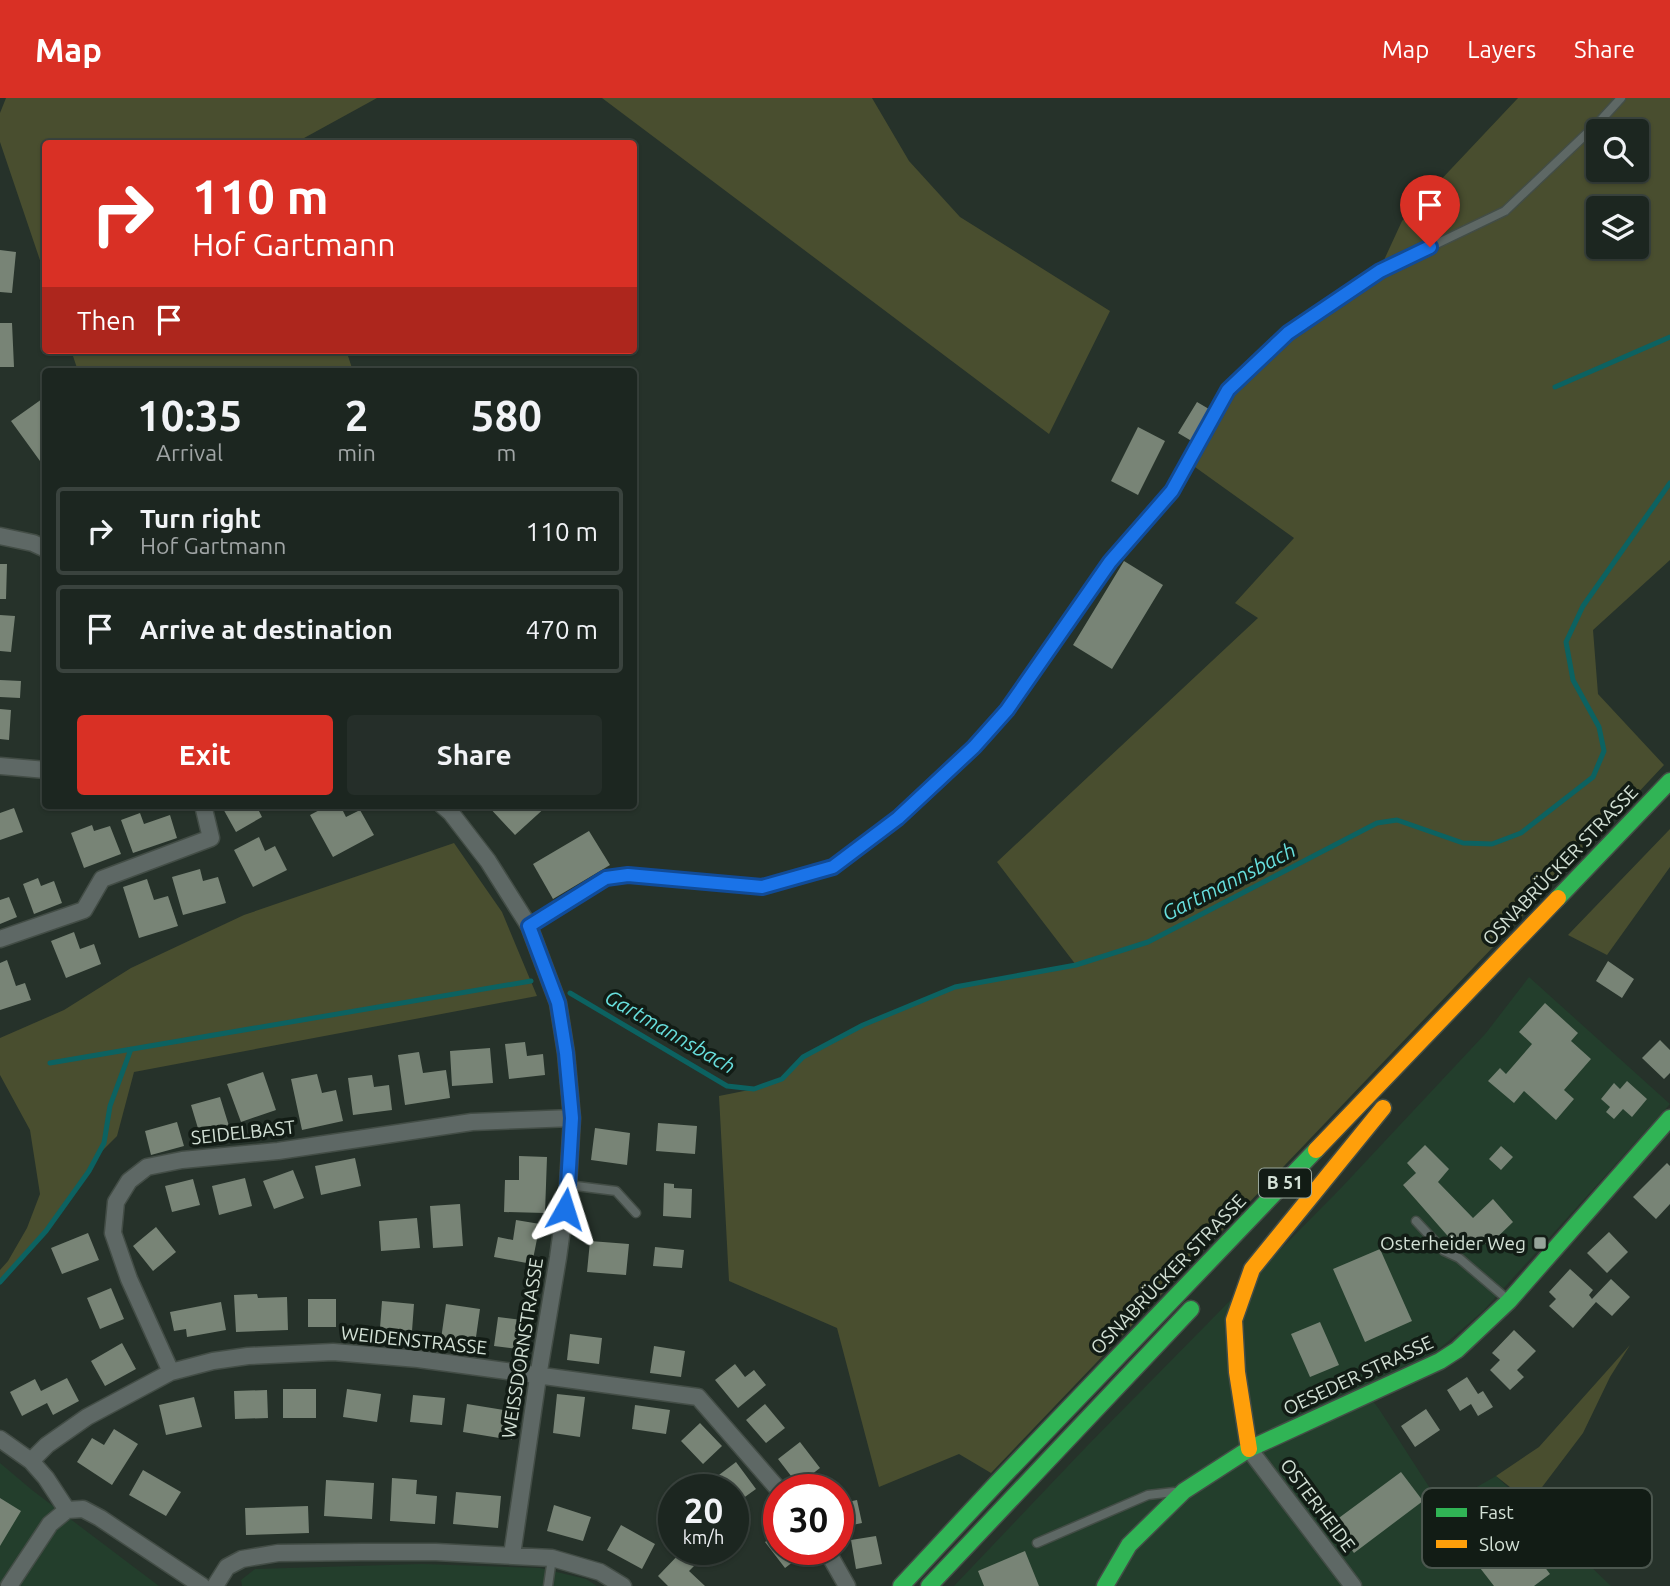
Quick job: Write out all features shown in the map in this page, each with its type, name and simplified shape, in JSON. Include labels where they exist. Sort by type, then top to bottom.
[{"type":"main road","name":"OSNABRÜCKER STRASSE","points":[[901,1586],[1670,781]]},
{"type":"main road","name":"B 51","points":[[1249,1449],[1237,1372],[1234,1320],[1252,1269],[1387,1103],[1250,1247]]},
{"type":"main road","name":"OESEDER STRASSE","points":[[1105,1586],[1129,1545],[1184,1491],[1249,1449],[1440,1361],[1457,1350],[1509,1301],[1670,1118]]},
{"type":"main road","points":[[929,1586],[1203,1297]]},
{"type":"street","points":[[0,536],[42,547]]},
{"type":"street","points":[[0,766],[42,770]]},
{"type":"street","points":[[0,939],[84,910],[102,879],[211,838],[204,809]]},
{"type":"street","name":"WEISSDORNSTRASSE","points":[[446,809],[488,861],[529,926],[558,1003],[572,1118],[568,1185],[558,1258],[512,1555]]},
{"type":"street","name":"SEIDELBAST","points":[[171,1372],[129,1279],[113,1233],[116,1202],[129,1181],[147,1167],[182,1160],[278,1151],[472,1122],[572,1118]]},
{"type":"street","name":"WEIDENSTRASSE","points":[[31,1461],[47,1445],[87,1417],[171,1372],[213,1361],[248,1356],[333,1352],[418,1359],[698,1397],[765,1474]]},
{"type":"street","points":[[0,1439],[31,1461],[67,1510]]},
{"type":"street","name":"OSTERHEIDE","points":[[1249,1449],[1353,1586]]},
{"type":"street","points":[[9,1586],[50,1524],[67,1510],[83,1510],[100,1518],[202,1586]]},
{"type":"street","points":[[215,1586],[227,1567],[242,1559],[278,1553],[361,1552],[552,1558],[600,1573],[622,1586]]},
{"type":"street","points":[[835,1565],[847,1586]]},
{"type":"lane","points":[[529,926],[606,878],[628,875],[762,887],[833,867],[855,851],[898,818],[974,747],[1007,710],[1110,562],[1172,491],[1228,390],[1288,333],[1380,271],[1505,211],[1621,98]]},
{"type":"lane","points":[[568,1185],[616,1191],[636,1213]]},
{"type":"lane","points":[[1416,1221],[1444,1251],[1460,1258],[1509,1301]]},
{"type":"lane","points":[[1037,1543],[1148,1495],[1184,1491]]},
{"type":"lane","points":[[548,1586],[552,1558]]},
{"type":"shaded area","points":[[6,98],[377,98],[300,140],[42,140],[42,266],[0,142],[0,113]]},
{"type":"shaded area","points":[[602,98],[872,98],[909,161],[960,217],[1110,311],[1049,434]]},
{"type":"shaded area","points":[[1518,98],[1670,98],[1670,560],[1593,630],[1598,694],[1664,765],[991,1473],[959,1454],[879,1487],[837,1328],[729,1281],[719,1096],[754,1089],[782,1079],[803,1057],[863,1025],[955,987],[1076,965],[997,862],[1258,618],[1235,603],[1294,538],[1188,462],[1228,390],[1288,333],[1379,271],[1402,221]]},
{"type":"shaded area","points":[[72,354],[347,354],[352,368],[77,368]]},
{"type":"shaded area","points":[[1670,829],[1670,867],[1607,955],[1568,935]]},
{"type":"shaded area","points":[[454,843],[502,912],[537,996],[134,1072],[117,1136],[102,1151],[45,1231],[0,1283],[0,1270],[27,1228],[40,1194],[30,1130],[0,1075],[0,1038],[64,1010],[131,968],[244,915]]},
{"type":"shaded area","points":[[1529,977],[1670,1104],[1484,1310],[1437,1351],[1362,1387],[1430,1488],[1422,1488],[1422,1568],[1592,1568],[1611,1586],[954,1586],[1087,1446],[1341,1188],[1486,1033]]},
{"type":"shaded area","points":[[1630,1345],[1610,1377],[1583,1433],[1541,1488],[1511,1488],[1496,1476],[1539,1447]]},
{"type":"shaded area","points":[[0,1463],[32,1490],[159,1586],[0,1586]]},
{"type":"shaded area","points":[[1496,1476],[1509,1488],[1475,1488]]},
{"type":"shaded area","points":[[422,1564],[540,1568],[586,1579],[597,1586],[242,1586],[241,1580],[255,1569]]},
{"type":"building","points":[[0,250],[16,252],[12,293],[0,292]]},
{"type":"building","points":[[0,323],[12,323],[14,367],[0,367]]},
{"type":"building","points":[[42,399],[42,460],[40,461],[11,421]]},
{"type":"building","points":[[1197,402],[1214,412],[1195,443],[1178,433]]},
{"type":"building","points":[[1138,427],[1165,441],[1138,495],[1111,481]]},
{"type":"building","points":[[1124,561],[1163,585],[1112,669],[1073,645]]},
{"type":"building","points":[[0,564],[7,564],[6,599],[0,599]]},
{"type":"building","points":[[0,615],[15,616],[11,652],[0,651]]},
{"type":"building","points":[[0,680],[21,681],[20,698],[0,697]]},
{"type":"building","points":[[0,709],[11,710],[9,740],[0,739]]},
{"type":"building","points":[[14,808],[23,832],[0,840],[0,813]]},
{"type":"building","points":[[223,809],[258,809],[262,817],[236,832]]},
{"type":"building","points":[[321,809],[342,809],[346,817],[360,810],[374,835],[333,857],[310,815]]},
{"type":"building","points":[[491,809],[544,809],[515,835]]},
{"type":"building","points":[[140,813],[144,824],[170,815],[177,838],[133,853],[121,820]]},
{"type":"building","points":[[92,825],[94,831],[110,826],[121,854],[84,868],[71,833]]},
{"type":"building","points":[[589,831],[610,865],[553,899],[533,864]]},
{"type":"building","points":[[259,837],[265,851],[275,846],[287,870],[253,887],[234,850]]},
{"type":"building","points":[[200,869],[203,881],[218,877],[226,903],[183,915],[172,877]]},
{"type":"building","points":[[38,878],[41,886],[54,881],[62,903],[34,914],[23,884]]},
{"type":"building","points":[[147,879],[154,900],[168,896],[178,926],[139,938],[123,887]]},
{"type":"building","points":[[9,897],[17,917],[0,924],[0,900]]},
{"type":"building","points":[[74,932],[80,949],[94,944],[101,964],[66,978],[51,941]]},
{"type":"building","points":[[7,960],[16,986],[25,983],[31,1000],[0,1010],[0,963]]},
{"type":"building","points":[[1608,961],[1634,979],[1622,998],[1596,981]]},
{"type":"building","points":[[1545,1003],[1578,1033],[1571,1041],[1591,1059],[1564,1090],[1574,1099],[1556,1120],[1524,1091],[1514,1103],[1488,1081],[1500,1068],[1506,1074],[1532,1044],[1519,1032]]},
{"type":"building","points":[[1660,1040],[1670,1050],[1670,1073],[1664,1079],[1642,1058]]},
{"type":"building","points":[[525,1042],[527,1056],[543,1054],[545,1075],[509,1079],[505,1044]]},
{"type":"building","points":[[490,1048],[493,1083],[452,1086],[450,1051]]},
{"type":"building","points":[[419,1052],[423,1073],[446,1070],[450,1098],[405,1105],[398,1055]]},
{"type":"building","points":[[263,1072],[276,1110],[241,1122],[227,1084]]},
{"type":"building","points":[[317,1074],[322,1093],[336,1090],[343,1121],[302,1130],[291,1079]]},
{"type":"building","points":[[372,1075],[374,1087],[389,1085],[392,1110],[353,1115],[348,1078]]},
{"type":"building","points":[[1627,1081],[1647,1099],[1632,1117],[1623,1109],[1614,1119],[1606,1112],[1610,1107],[1601,1099],[1614,1083],[1620,1089]]},
{"type":"building","points":[[220,1097],[229,1126],[200,1135],[191,1105]]},
{"type":"building","points":[[177,1122],[184,1146],[151,1155],[145,1131]]},
{"type":"building","points":[[658,1123],[697,1126],[695,1154],[656,1151]]},
{"type":"building","points":[[595,1128],[630,1133],[627,1165],[591,1160]]},
{"type":"building","points":[[1425,1145],[1449,1169],[1438,1182],[1473,1218],[1493,1199],[1513,1222],[1488,1246],[1479,1238],[1469,1248],[1459,1237],[1453,1242],[1403,1185],[1416,1173],[1407,1163]]},
{"type":"building","points":[[1501,1146],[1513,1157],[1501,1170],[1489,1159]]},
{"type":"building","points":[[519,1156],[547,1157],[545,1213],[504,1212],[505,1180],[519,1180]]},
{"type":"building","points":[[355,1158],[361,1186],[321,1195],[315,1166]]},
{"type":"building","points":[[1667,1163],[1670,1166],[1670,1204],[1656,1219],[1633,1197]]},
{"type":"building","points":[[293,1170],[304,1198],[274,1209],[263,1181]]},
{"type":"building","points":[[245,1178],[252,1206],[219,1215],[212,1186]]},
{"type":"building","points":[[193,1179],[200,1205],[172,1212],[165,1186]]},
{"type":"building","points":[[664,1183],[674,1184],[674,1188],[692,1189],[691,1218],[663,1216]]},
{"type":"building","points":[[460,1204],[463,1246],[433,1248],[430,1206]]},
{"type":"building","points":[[417,1218],[420,1248],[381,1251],[379,1221]]},
{"type":"building","points":[[516,1220],[540,1224],[532,1264],[494,1257],[498,1237],[513,1240]]},
{"type":"building","points":[[156,1227],[176,1252],[153,1271],[133,1246]]},
{"type":"building","points":[[1609,1232],[1628,1252],[1607,1273],[1587,1253]]},
{"type":"building","points":[[88,1233],[99,1260],[62,1274],[51,1248]]},
{"type":"building","points":[[590,1241],[629,1244],[626,1275],[587,1272]]},
{"type":"building","points":[[655,1247],[684,1250],[682,1268],[653,1266]]},
{"type":"building","points":[[1380,1249],[1412,1321],[1365,1342],[1333,1269]]},
{"type":"building","points":[[1570,1269],[1593,1290],[1589,1295],[1592,1299],[1611,1279],[1630,1297],[1612,1316],[1596,1302],[1573,1328],[1549,1306],[1556,1299],[1549,1292]]},
{"type":"building","points":[[111,1288],[124,1319],[100,1329],[87,1298]]},
{"type":"building","points":[[257,1294],[258,1298],[287,1297],[288,1330],[236,1332],[234,1295]]},
{"type":"building","points":[[308,1299],[336,1299],[336,1327],[308,1327]]},
{"type":"building","points":[[382,1301],[414,1304],[412,1331],[380,1328]]},
{"type":"building","points":[[221,1302],[226,1330],[187,1337],[186,1329],[174,1331],[170,1312]]},
{"type":"building","points":[[446,1304],[480,1309],[475,1344],[441,1339]]},
{"type":"building","points":[[498,1317],[530,1321],[526,1350],[494,1346]]},
{"type":"building","points":[[1320,1322],[1339,1365],[1310,1377],[1291,1334]]},
{"type":"building","points":[[1514,1330],[1536,1351],[1517,1370],[1524,1377],[1510,1390],[1490,1370],[1500,1360],[1492,1353]]},
{"type":"building","points":[[570,1334],[602,1338],[599,1364],[567,1360]]},
{"type":"building","points":[[122,1343],[136,1369],[105,1386],[91,1361]]},
{"type":"building","points":[[654,1346],[685,1351],[681,1377],[650,1373]]},
{"type":"building","points":[[735,1364],[745,1377],[754,1370],[766,1385],[738,1408],[715,1380]]},
{"type":"building","points":[[1467,1377],[1478,1394],[1483,1391],[1493,1407],[1478,1416],[1471,1404],[1460,1411],[1447,1390]]},
{"type":"building","points":[[67,1378],[79,1401],[53,1415],[47,1403],[22,1416],[10,1392],[35,1379],[41,1391]]},
{"type":"building","points":[[283,1389],[316,1389],[316,1418],[283,1418]]},
{"type":"building","points":[[347,1389],[381,1394],[377,1422],[343,1417]]},
{"type":"building","points":[[267,1390],[268,1418],[235,1419],[234,1391]]},
{"type":"building","points":[[557,1394],[585,1397],[580,1437],[553,1433]]},
{"type":"building","points":[[413,1395],[445,1398],[442,1425],[410,1422]]},
{"type":"building","points":[[194,1397],[202,1427],[166,1435],[159,1405]]},
{"type":"building","points":[[467,1404],[516,1412],[512,1440],[463,1432]]},
{"type":"building","points":[[765,1404],[785,1428],[766,1443],[746,1420]]},
{"type":"building","points":[[635,1405],[670,1410],[666,1434],[632,1429]]},
{"type":"building","points":[[1426,1409],[1440,1430],[1415,1447],[1401,1426]]},
{"type":"building","points":[[700,1423],[722,1446],[703,1464],[681,1441]]},
{"type":"building","points":[[114,1429],[138,1444],[112,1485],[77,1462],[92,1438],[104,1445]]},
{"type":"building","points":[[800,1442],[820,1468],[812,1474],[790,1474],[778,1459]]},
{"type":"building","points":[[736,1462],[745,1474],[720,1474]]},
{"type":"building","points":[[143,1470],[181,1492],[166,1516],[129,1495]]},
{"type":"building","points":[[1401,1472],[1422,1500],[1354,1553],[1332,1523]]},
{"type":"building","points":[[392,1478],[417,1480],[416,1494],[437,1496],[435,1524],[390,1521]]},
{"type":"building","points":[[326,1480],[374,1483],[372,1519],[324,1516]]},
{"type":"building","points":[[749,1480],[756,1489],[749,1494]]},
{"type":"building","points":[[456,1492],[501,1496],[498,1528],[453,1524]]},
{"type":"building","points":[[0,1498],[21,1511],[0,1546]]},
{"type":"building","points":[[857,1500],[862,1523],[854,1525],[854,1501]]},
{"type":"building","points":[[554,1505],[591,1517],[583,1541],[547,1531]]},
{"type":"building","points":[[308,1506],[309,1533],[246,1535],[245,1508]]},
{"type":"building","points":[[621,1525],[655,1544],[642,1569],[607,1550]]},
{"type":"building","points":[[876,1536],[882,1564],[856,1569],[854,1540]]},
{"type":"building","points":[[1025,1551],[1039,1586],[984,1586],[978,1571]]},
{"type":"building","points":[[669,1565],[695,1565],[689,1571],[705,1586],[668,1586],[658,1576]]},
{"type":"building","points":[[1480,1568],[1545,1568],[1550,1574],[1534,1586],[1494,1586]]},
{"type":"waterway","points":[[1555,387],[1670,337]]},
{"type":"waterway","name":"Gartmannsbach","points":[[570,993],[727,1086],[754,1089],[782,1079],[803,1057],[863,1025],[955,987],[1076,965],[1148,942],[1377,823],[1397,820],[1463,843],[1492,844],[1521,833],[1593,777],[1604,751],[1599,727],[1573,680],[1566,642],[1583,606],[1670,483]]},
{"type":"waterway","name":"Gartmannsbach","points":[[50,1063],[531,981]]},
{"type":"waterway","name":"Gartmannsbach","points":[[0,1282],[46,1231],[89,1171],[104,1143],[110,1106],[131,1049]]},
{"type":"traffic: fast","points":[[1558,898],[1670,781]]},
{"type":"traffic: fast","points":[[1105,1586],[1129,1545],[1184,1491],[1249,1449],[1440,1361],[1457,1350],[1509,1301],[1670,1118]]},
{"type":"traffic: fast","points":[[901,1586],[1316,1150]]},
{"type":"traffic: fast","points":[[929,1586],[1191,1309]]},
{"type":"traffic: slow","points":[[1316,1150],[1558,898]]},
{"type":"traffic: slow","points":[[1249,1449],[1237,1372],[1234,1320],[1252,1269],[1383,1108]]},
{"type":"place","name":"Osterheider Weg","points":[[1540,1243]]},
{"type":"route","points":[[565,1209],[572,1118],[566,1053],[558,1003],[529,926],[606,878],[628,875],[762,887],[833,867],[898,818],[974,747],[1007,710],[1110,562],[1172,491],[1228,390],[1288,333],[1380,271],[1430,247]]}]
